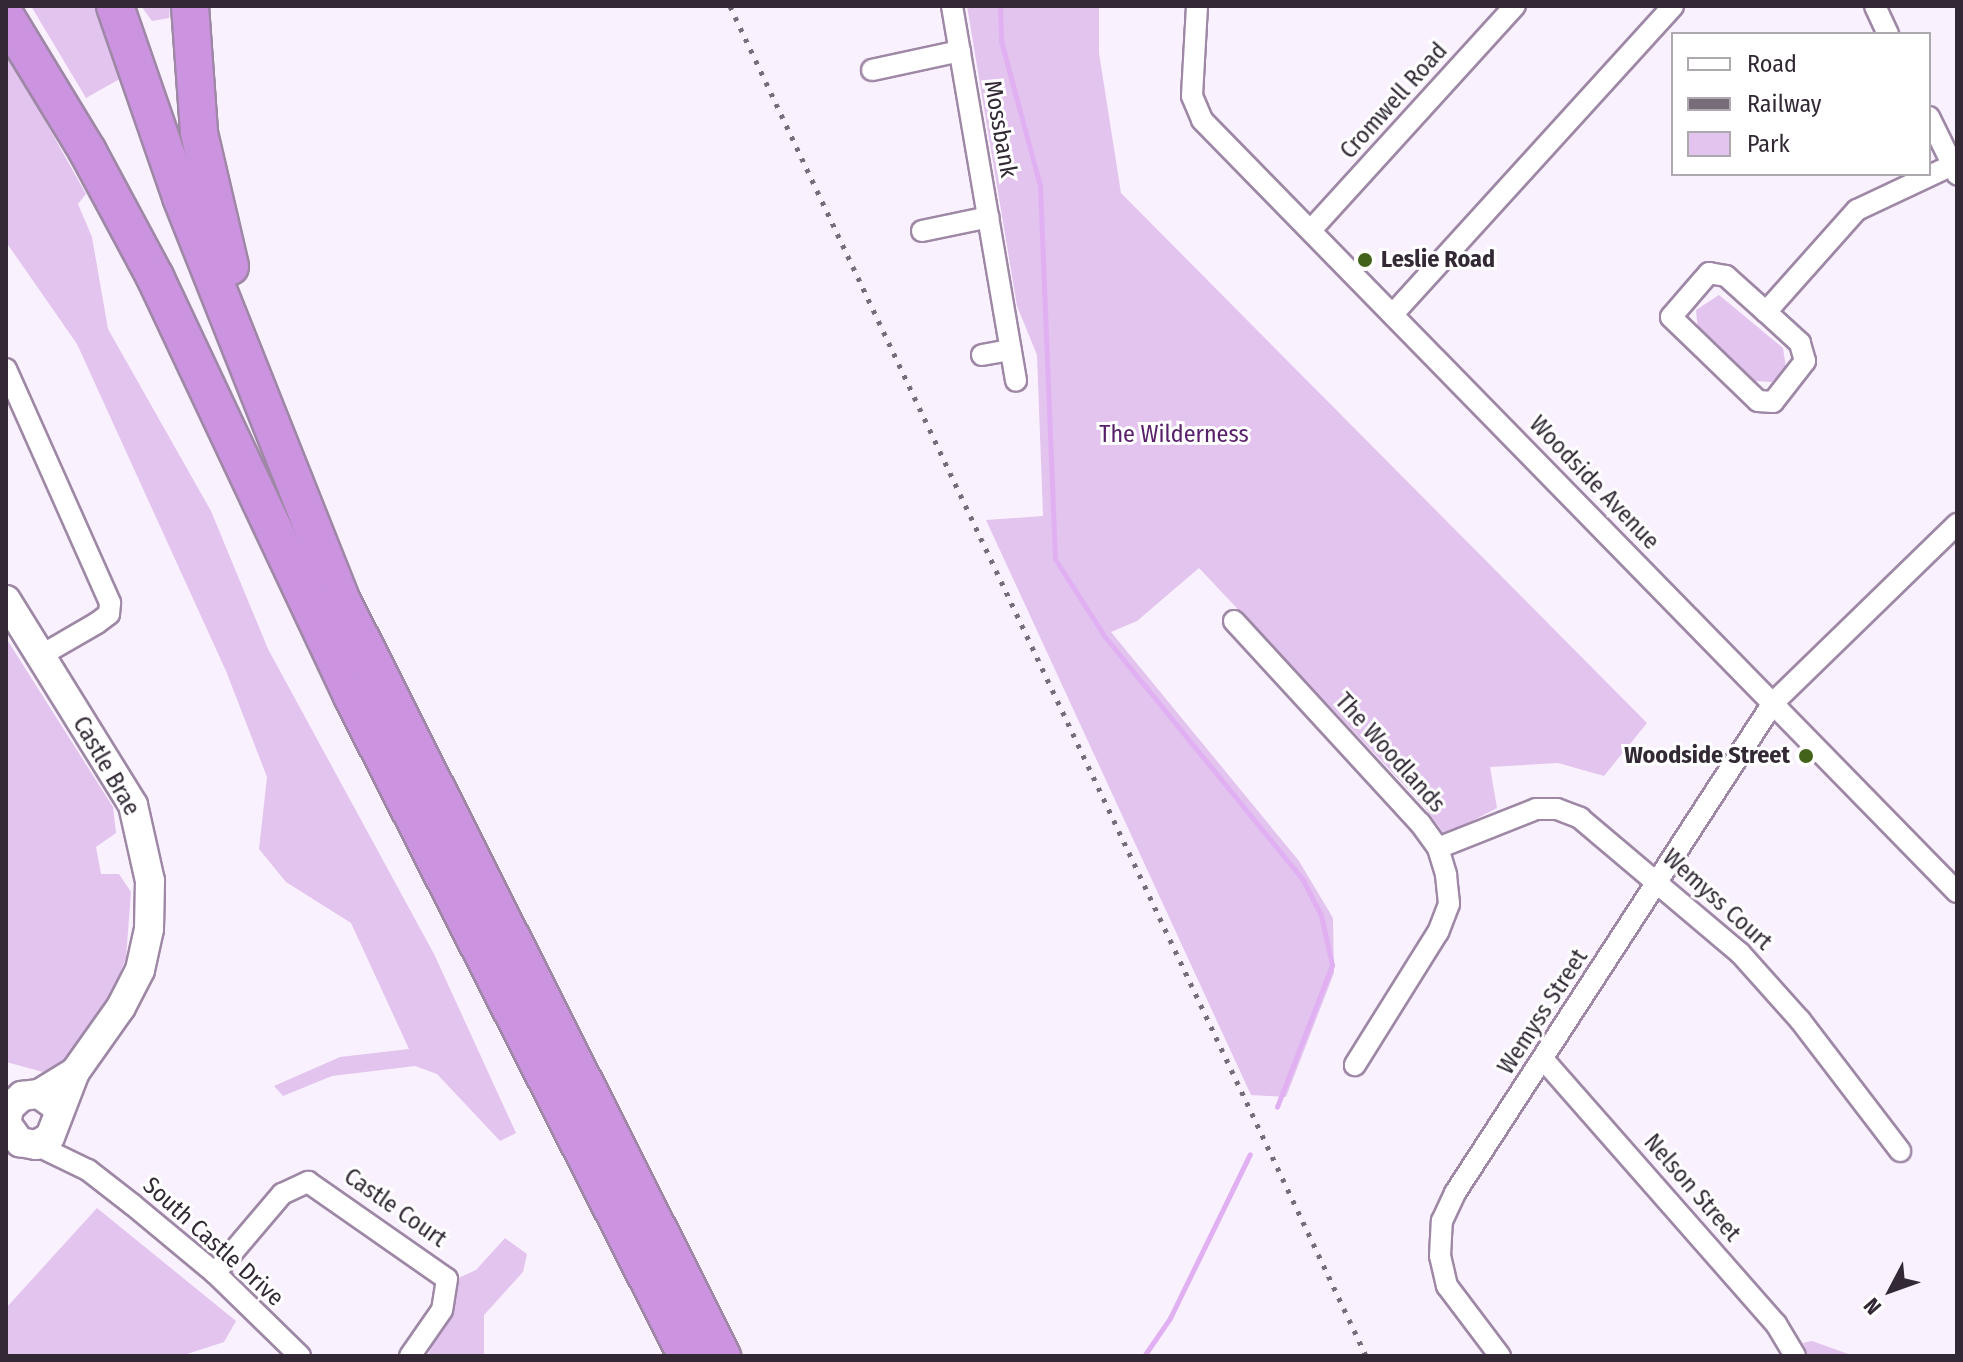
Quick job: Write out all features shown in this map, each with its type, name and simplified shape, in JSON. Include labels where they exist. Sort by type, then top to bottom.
[{"type":"highway","points":[[115,6],[257,397],[340,597],[722,1356]]},
{"type":"highway","points":[[190,6],[199,133],[220,237],[350,596],[404,728]]},
{"type":"highway","points":[[6,17],[88,152],[155,277],[352,696],[687,1356]]},
{"type":"street","name":"Mossbank","points":[[952,6],[1016,381]]},
{"type":"street","name":"Woodside Avenue","points":[[1197,6],[1194,109],[1957,892]]},
{"type":"street","name":"Cromwell Road","points":[[1311,230],[1515,6]]},
{"type":"street","points":[[1393,314],[1673,6]]},
{"type":"street","points":[[1875,6],[1887,32]]},
{"type":"street","points":[[872,70],[960,51]]},
{"type":"street","points":[[1766,312],[1857,210],[1956,168],[1931,121]]},
{"type":"street","points":[[922,231],[989,217]]},
{"type":"street","points":[[1709,273],[1726,276],[1766,312],[1800,343],[1805,361],[1773,402],[1765,404],[1671,317],[1709,273]]},
{"type":"street","points":[[982,355],[1011,350]]},
{"type":"street","points":[[6,369],[110,603],[109,614],[40,656]]},
{"type":"street","points":[[1773,703],[1957,524]]},
{"type":"street","name":"Castle Brae","points":[[6,600],[133,805],[150,881],[149,929],[140,970],[101,1041],[75,1072],[37,1139],[14,1138],[6,1124],[6,1115],[14,1101],[25,1091],[75,1072]]},
{"type":"street","name":"The Woodlands","points":[[1234,621],[1393,791],[1438,848],[1449,904],[1438,932],[1355,1065]]},
{"type":"street","name":"Wemyss Street","points":[[1500,1356],[1447,1286],[1440,1256],[1442,1221],[1455,1193],[1660,883],[1773,703]]},
{"type":"street","name":"Wemyss Court","points":[[1438,848],[1515,814],[1557,809],[1602,833],[1773,988],[1900,1151]]},
{"type":"street","name":"Nelson Street","points":[[1543,1059],[1776,1324],[1795,1356]]},
{"type":"street","points":[[25,1091],[53,1105],[37,1139]]},
{"type":"street","name":"South Castle Drive","points":[[37,1139],[88,1170],[215,1273],[300,1356]]},
{"type":"street","name":"Castle Court","points":[[215,1273],[282,1194],[308,1182],[447,1279],[442,1310],[410,1356]]},
{"type":"green space","points":[[31,6],[102,6],[125,76],[86,98]]},
{"type":"green space","points":[[141,6],[170,6],[169,18],[152,21]]},
{"type":"green space","name":"The Wilderness","points":[[967,6],[1099,6],[1099,53],[1121,193],[1647,723],[1604,776],[1558,763],[1490,767],[1497,808],[1445,835],[1423,805],[1199,568],[1137,621],[1111,632],[1299,861],[1333,918],[1334,973],[1286,1097],[1251,1095],[986,520],[1043,516],[1037,355],[1017,306]]},
{"type":"green space","points":[[6,51],[86,194],[78,204],[92,237],[108,329],[211,511],[268,649],[434,954],[516,1133],[500,1141],[437,1074],[415,1066],[332,1076],[283,1096],[274,1086],[340,1057],[409,1049],[351,923],[286,882],[259,849],[267,777],[226,671],[77,344],[6,242]]},
{"type":"green space","points":[[1719,295],[1783,348],[1786,368],[1772,382],[1753,381],[1698,332],[1696,310]]},
{"type":"green space","points":[[6,638],[113,807],[116,833],[96,847],[101,874],[119,874],[131,892],[126,958],[111,994],[85,1037],[61,1062],[43,1072],[6,1062]]},
{"type":"green space","points":[[97,1208],[236,1321],[224,1342],[181,1356],[6,1356],[6,1308]]},
{"type":"green space","points":[[505,1238],[527,1254],[523,1272],[484,1315],[484,1356],[428,1356],[454,1280],[476,1270]]},
{"type":"green space","points":[[1812,1341],[1854,1356],[1809,1356],[1803,1343]]},
{"type":"waterway","points":[[1000,6],[1001,41],[1040,186],[1055,559],[1105,637],[1303,880],[1321,915],[1332,965],[1277,1107]]},
{"type":"waterway","points":[[1144,1356],[1170,1318],[1250,1154]]},
{"type":"railway","points":[[730,6],[1366,1356]]},
{"type":"place","name":"Leslie Road","points":[[1365,260]]},
{"type":"place","name":"Woodside Street","points":[[1806,756]]}]
